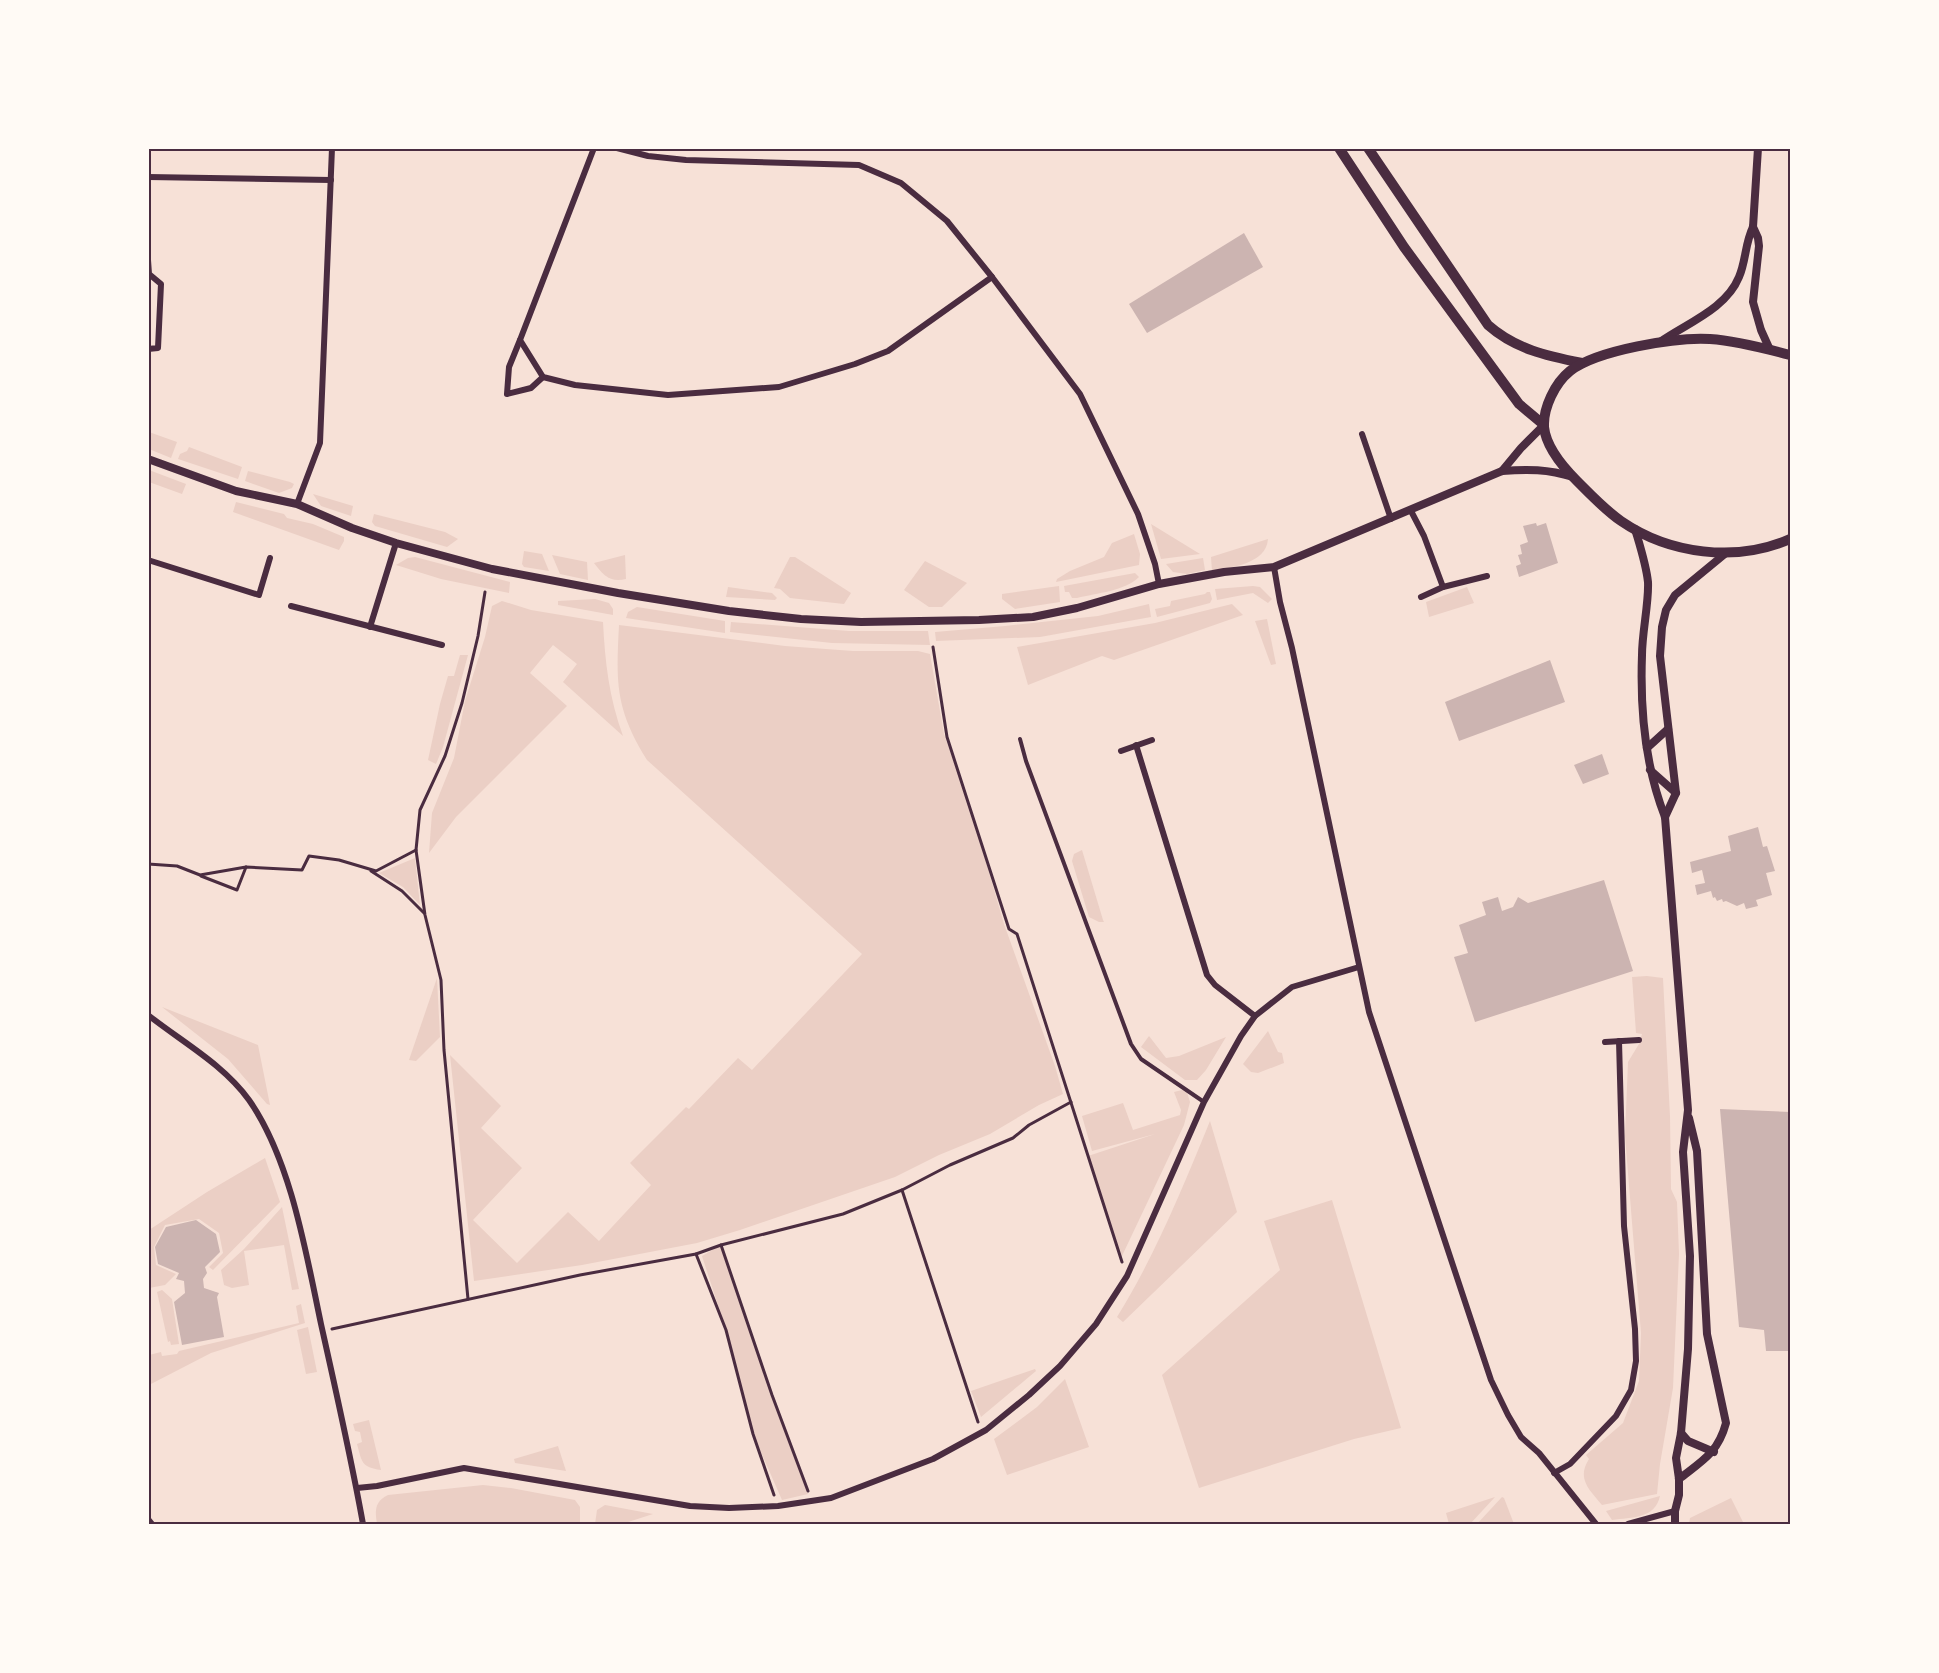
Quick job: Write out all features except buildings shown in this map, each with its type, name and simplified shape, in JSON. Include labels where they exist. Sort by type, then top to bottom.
[{"type":"main road","points":[[1339,148],[1404,247],[1519,404],[1544,425]]},
{"type":"main road","points":[[1368,148],[1488,325],[1508,341],[1520,346],[1551,357],[1582,363]]},
{"type":"main road","points":[[1791,355],[1739,343],[1690,339],[1659,342],[1582,363],[1561,379],[1553,391],[1544,425],[1554,452],[1574,477],[1612,514],[1635,529],[1669,544],[1726,553],[1779,544],[1791,539]]},
{"type":"main road","points":[[1779,544],[1791,551]]},
{"type":"street","points":[[297,504],[320,443],[332,148]]},
{"type":"street","points":[[543,377],[531,388],[507,394],[509,367],[594,148]]},
{"type":"street","points":[[617,148],[648,156],[686,160],[859,165],[902,183],[947,221],[1080,394],[1138,514],[1155,564],[1159,584]]},
{"type":"street","points":[[1659,342],[1726,300],[1740,276],[1748,236],[1753,227],[1758,148]]},
{"type":"street","points":[[148,177],[331,180]]},
{"type":"street","points":[[1753,227],[1758,238],[1753,302],[1761,330],[1770,350]]},
{"type":"street","points":[[148,260],[149,275],[161,284],[158,348],[148,349]]},
{"type":"street","points":[[520,340],[543,377],[575,385],[668,395],[779,387],[855,364],[888,351],[992,277]]},
{"type":"street","points":[[1502,471],[1544,425]]},
{"type":"street","points":[[1362,434],[1391,519]]},
{"type":"street","points":[[148,459],[236,491],[297,504],[352,528],[396,543],[492,569],[618,594],[729,611],[851,622],[1033,617],[1077,608],[1159,584],[1274,567],[1502,471],[1539,469],[1574,477]]},
{"type":"street","points":[[1411,511],[1424,536],[1443,587]]},
{"type":"street","points":[[1635,529],[1646,567],[1648,585],[1641,656],[1647,748],[1655,792],[1665,817],[1688,1110],[1697,1151],[1707,1334],[1726,1423],[1714,1452],[1679,1479]]},
{"type":"street","points":[[370,627],[396,543]]},
{"type":"street","points":[[1665,817],[1676,793],[1659,647],[1666,610],[1675,595],[1726,553]]},
{"type":"street","points":[[148,560],[259,595],[270,558]]},
{"type":"street","points":[[1274,567],[1368,1012],[1491,1380],[1521,1437],[1539,1453],[1596,1524]]},
{"type":"street","points":[[1421,597],[1443,587],[1487,576]]},
{"type":"street","points":[[291,606],[442,645]]},
{"type":"street","points":[[1647,748],[1668,729]]},
{"type":"street","points":[[1121,751],[1152,740]]},
{"type":"street","points":[[1136,745],[1207,975],[1215,985],[1255,1016]]},
{"type":"street","points":[[1650,770],[1676,793]]},
{"type":"street","points":[[357,1488],[464,1468],[690,1506],[729,1508],[778,1506],[831,1498],[933,1459],[982,1432],[1029,1395],[1060,1366],[1096,1324],[1127,1276],[1204,1102],[1241,1036],[1255,1016],[1292,987],[1359,967]]},
{"type":"street","points":[[148,1015],[201,1053],[225,1074],[248,1099],[276,1150],[290,1189],[357,1488],[363,1524]]},
{"type":"street","points":[[1605,1042],[1639,1040]]},
{"type":"street","points":[[1554,1473],[1570,1464],[1616,1416],[1631,1390],[1636,1361],[1635,1329],[1624,1226],[1619,1041]]},
{"type":"street","points":[[1675,1524],[1679,1479],[1676,1458],[1681,1433],[1688,1349],[1690,1257],[1683,1152],[1688,1110]]},
{"type":"street","points":[[1681,1433],[1688,1441],[1714,1452]]},
{"type":"street","points":[[1628,1524],[1675,1511]]},
{"type":"street","points":[[148,1519],[152,1524]]},
{"type":"lane","points":[[1020,739],[1030,772],[1131,1044],[1141,1059],[1204,1102]]},
{"type":"path","points":[[468,1299],[444,1050],[441,980],[425,915],[416,850],[420,810],[445,756],[462,703],[478,636],[485,592]]},
{"type":"path","points":[[933,647],[947,737],[1009,929],[1017,934],[1127,1276]]},
{"type":"path","points":[[200,875],[246,867],[302,870],[309,856],[339,860],[376,871],[416,850]]},
{"type":"path","points":[[148,864],[177,867],[237,890],[246,867]]},
{"type":"path","points":[[367,868],[402,891],[425,915]]},
{"type":"path","points":[[323,1332],[580,1275],[696,1254],[721,1245],[843,1214],[902,1190],[950,1165],[1013,1138],[1029,1125],[1071,1102]]},
{"type":"path","points":[[902,1190],[982,1432]]},
{"type":"path","points":[[721,1245],[772,1395],[812,1501]]},
{"type":"path","points":[[696,1254],[726,1330],[753,1434],[778,1506]]},
{"type":"shaded area","points":[[149,432],[177,442],[171,458],[149,449]]},
{"type":"shaded area","points":[[189,447],[242,467],[238,479],[178,459],[180,454],[187,451]]},
{"type":"shaded area","points":[[149,470],[186,484],[182,494],[149,482]]},
{"type":"shaded area","points":[[248,471],[294,484],[292,488],[279,493],[245,481]]},
{"type":"shaded area","points":[[313,494],[353,506],[351,516],[321,506]]},
{"type":"shaded area","points":[[236,502],[313,524],[344,537],[344,541],[339,550],[233,512]]},
{"type":"shaded area","points":[[374,514],[445,532],[458,539],[447,547],[375,526],[372,522]]},
{"type":"shaded area","points":[[1151,524],[1200,554],[1161,559]]},
{"type":"shaded area","points":[[1134,534],[1140,554],[1139,565],[1056,582],[1070,571],[1104,557],[1112,543]]},
{"type":"shaded area","points":[[1268,539],[1266,547],[1255,559],[1238,566],[1212,571],[1211,557]]},
{"type":"shaded area","points":[[524,551],[542,554],[549,571],[524,567],[522,564]]},
{"type":"shaded area","points":[[552,555],[587,562],[588,580],[560,574]]},
{"type":"shaded area","points":[[625,555],[626,579],[616,580],[607,577],[594,563]]},
{"type":"shaded area","points":[[415,557],[510,582],[509,593],[441,579],[396,565]]},
{"type":"shaded area","points":[[790,557],[795,557],[851,593],[844,604],[790,598],[780,589],[774,588]]},
{"type":"shaded area","points":[[1203,558],[1205,570],[1187,574],[1173,572],[1166,564]]},
{"type":"shaded area","points":[[925,561],[967,583],[942,607],[929,607],[904,590]]},
{"type":"shaded area","points":[[1135,573],[1139,577],[1133,582],[1110,591],[1077,598],[1072,598],[1069,592],[1065,592],[1064,586]]},
{"type":"shaded area","points":[[1059,586],[1060,602],[1015,609],[1002,599],[1002,594]]},
{"type":"shaded area","points":[[728,587],[772,593],[777,598],[775,600],[726,597]]},
{"type":"shaded area","points":[[1260,587],[1272,599],[1268,603],[1253,593],[1217,600],[1215,589]]},
{"type":"shaded area","points":[[1467,587],[1474,603],[1429,617],[1426,602]]},
{"type":"shaded area","points":[[1210,592],[1212,599],[1210,603],[1157,617],[1155,609],[1170,606],[1171,601]]},
{"type":"shaded area","points":[[595,599],[609,603],[613,609],[613,615],[558,605],[558,601]]},
{"type":"shaded area","points":[[502,601],[531,610],[603,622],[608,680],[623,736],[563,682],[577,664],[553,645],[530,673],[567,706],[456,817],[429,853],[432,813],[454,758],[465,701],[492,606]]},
{"type":"shaded area","points":[[1149,604],[1151,617],[1040,637],[936,641],[935,632],[1098,616]]},
{"type":"shaded area","points":[[1232,604],[1243,615],[1114,660],[1102,656],[1028,685],[1017,647],[1155,623]]},
{"type":"shaded area","points":[[637,607],[725,621],[725,633],[626,618],[628,612]]},
{"type":"shaded area","points":[[1267,619],[1276,664],[1271,665],[1255,621]]},
{"type":"shaded area","points":[[731,622],[849,631],[928,631],[930,645],[832,643],[730,632]]},
{"type":"shaded area","points":[[619,625],[785,646],[853,651],[918,651],[930,654],[944,734],[972,814],[1004,924],[1063,1094],[1039,1105],[990,1134],[939,1155],[895,1177],[740,1230],[697,1243],[582,1265],[474,1281],[450,1055],[501,1106],[481,1128],[522,1168],[473,1220],[517,1263],[568,1212],[599,1241],[651,1185],[630,1163],[686,1107],[689,1109],[738,1058],[752,1070],[862,954],[647,760],[636,742],[623,710],[618,679]]},
{"type":"shaded area","points":[[460,655],[468,655],[443,747],[436,764],[428,760],[440,704],[448,676],[454,676]]},
{"type":"shaded area","points":[[1082,850],[1104,922],[1089,917],[1072,861],[1074,854]]},
{"type":"shaded area","points":[[415,858],[420,905],[403,887],[379,873]]},
{"type":"shaded area","points":[[1632,977],[1663,978],[1671,1189],[1677,1202],[1679,1254],[1673,1388],[1657,1494],[1602,1505],[1589,1489],[1584,1478],[1585,1466],[1589,1459],[1586,1455],[1623,1423],[1639,1381],[1641,1333],[1625,1136],[1628,1062],[1642,1034],[1636,1033]]},
{"type":"shaded area","points":[[437,978],[440,1037],[416,1061],[409,1060]]},
{"type":"shaded area","points":[[162,1007],[258,1045],[270,1105],[228,1059]]},
{"type":"shaded area","points":[[1268,1031],[1278,1052],[1282,1053],[1284,1063],[1258,1073],[1251,1072],[1243,1064]]},
{"type":"shaded area","points":[[1149,1036],[1166,1058],[1179,1056],[1226,1037],[1206,1070],[1197,1080],[1185,1080],[1141,1047]]},
{"type":"shaded area","points":[[1186,1089],[1190,1102],[1184,1125],[1121,1258],[1088,1156],[1155,1134],[1092,1151],[1082,1116],[1123,1103],[1133,1130],[1180,1115],[1181,1110],[1174,1092]]},
{"type":"shaded area","points":[[1210,1121],[1237,1212],[1123,1322],[1117,1317],[1156,1246]]},
{"type":"shaded area","points":[[265,1158],[280,1202],[213,1270],[209,1267],[223,1253],[219,1233],[199,1219],[165,1225],[154,1247],[156,1265],[176,1274],[165,1285],[149,1288],[149,1230]]},
{"type":"shaded area","points":[[1332,1200],[1401,1428],[1354,1439],[1199,1488],[1162,1375],[1280,1270],[1264,1221]]},
{"type":"shaded area","points":[[282,1207],[299,1289],[292,1290],[284,1245],[244,1251],[249,1285],[232,1288],[224,1285],[221,1270],[244,1249]]},
{"type":"shaded area","points":[[721,1245],[808,1494],[782,1500],[753,1434],[726,1330],[702,1256]]},
{"type":"shaded area","points":[[162,1290],[172,1299],[179,1344],[171,1345],[170,1341],[168,1342],[157,1292]]},
{"type":"shaded area","points":[[301,1304],[305,1323],[211,1353],[149,1385],[149,1355],[161,1352],[162,1356],[177,1354],[179,1351],[299,1323],[296,1306]]},
{"type":"shaded area","points":[[308,1327],[317,1372],[306,1374],[297,1330]]},
{"type":"shaded area","points":[[1035,1369],[1036,1371],[981,1417],[971,1391]]},
{"type":"shaded area","points":[[1065,1379],[1089,1447],[1007,1475],[994,1439],[1037,1407]]},
{"type":"shaded area","points":[[369,1420],[381,1470],[363,1463],[357,1444],[362,1442],[360,1432],[355,1431],[353,1424]]},
{"type":"shaded area","points":[[558,1446],[566,1471],[515,1463],[514,1459]]},
{"type":"shaded area","points":[[483,1485],[575,1500],[580,1507],[580,1524],[377,1524],[378,1504],[388,1495]]},
{"type":"shaded area","points":[[1660,1496],[1653,1509],[1642,1516],[1612,1520],[1606,1511]]},
{"type":"shaded area","points":[[1495,1497],[1470,1524],[1449,1524],[1446,1513]]},
{"type":"shaded area","points":[[1502,1497],[1514,1524],[1477,1524]]},
{"type":"shaded area","points":[[1731,1498],[1744,1524],[1689,1524],[1690,1518]]},
{"type":"shaded area","points":[[605,1505],[653,1514],[622,1524],[595,1524],[597,1510]]}]
